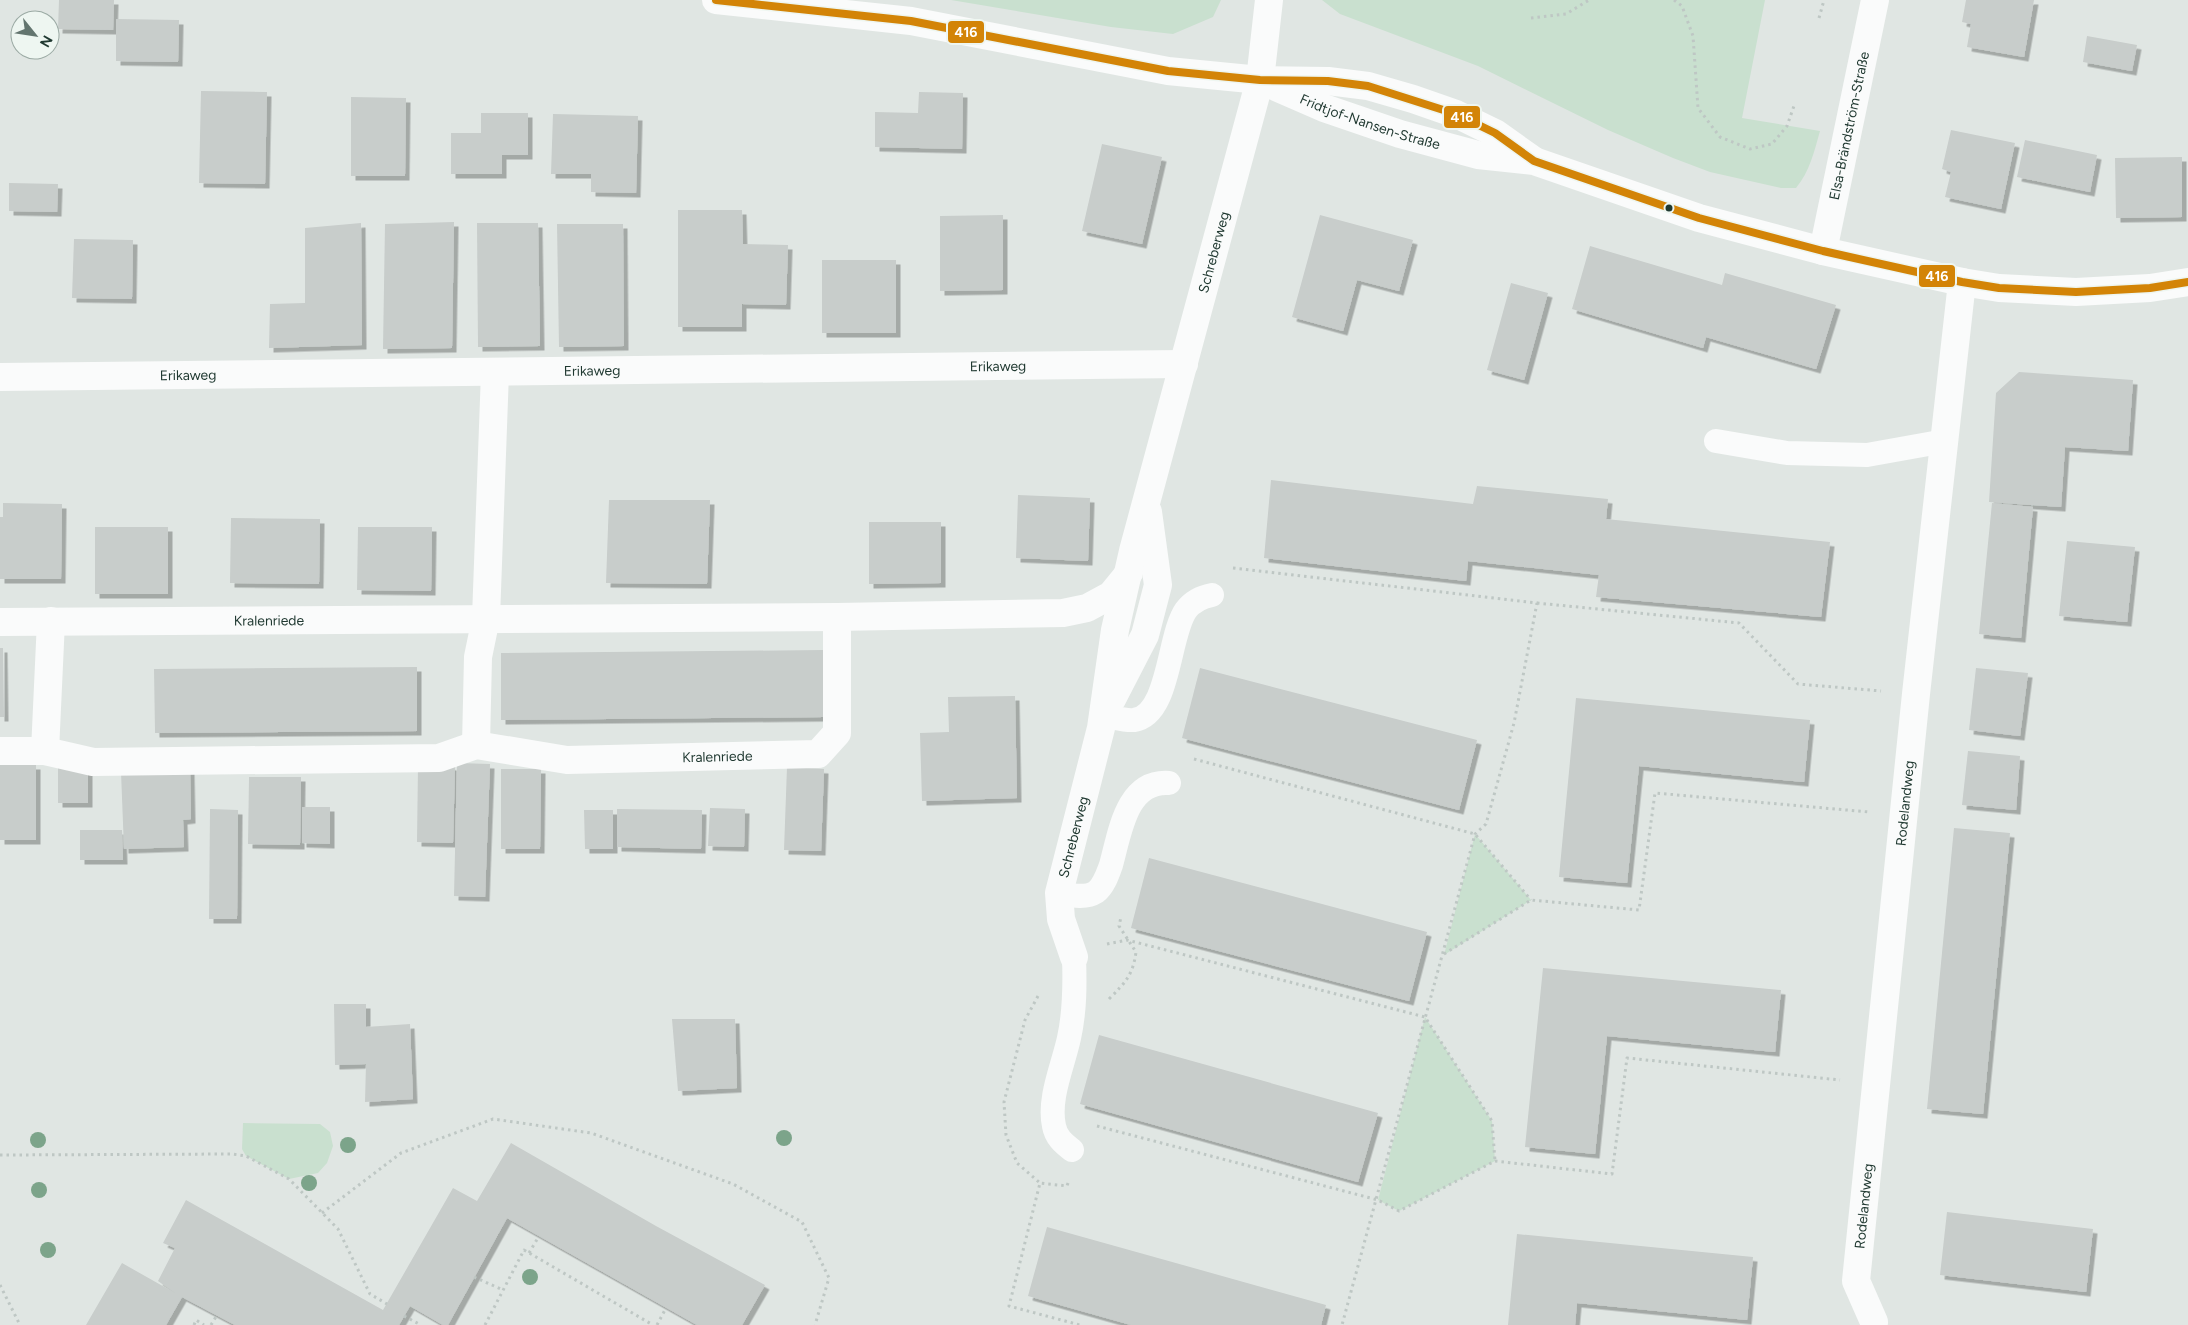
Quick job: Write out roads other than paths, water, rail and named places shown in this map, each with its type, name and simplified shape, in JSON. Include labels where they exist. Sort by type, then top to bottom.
[{"type":"street","points":[[716,0],[911,21],[1168,71],[1260,80]]},
{"type":"street","name":"Schreberweg","points":[[1074,957],[1061,919],[1059,892],[1103,716],[1115,630],[1129,573],[1260,80],[1269,0]]},
{"type":"street","name":"Elsa-Brändström-Straße","points":[[1823,252],[1875,0]]},
{"type":"street","name":"Fridtjof-Nansen-Straße","points":[[1260,80],[1324,108],[1400,134],[1478,156],[1534,161],[1699,218],[1823,252],[1962,282],[1999,288],[2076,292],[2134,289],[2188,282]]},
{"type":"street","name":"Fridtjof-Nansen-Straße","points":[[1260,80],[1328,80],[1368,86],[1413,99],[1456,114],[1495,133],[1534,161]]},
{"type":"street","name":"Rodelandweg","points":[[1874,1322],[1856,1281],[1878,1084],[1916,694],[1962,282]]},
{"type":"street","name":"Erikaweg","points":[[0,377],[1184,364]]},
{"type":"street","points":[[476,745],[478,657],[486,618],[494,372]]},
{"type":"street","name":"Schreberweg","points":[[1103,716],[1145,635],[1158,585],[1147,503]]},
{"type":"street","name":"Kralenriede","points":[[0,622],[837,617],[1063,613],[1087,608],[1111,595],[1129,573]]},
{"type":"street","name":"Kralenriede","points":[[0,752],[46,750],[93,762],[440,758],[476,745],[566,760],[818,754],[837,733],[837,617]]},
{"type":"street","points":[[46,750],[51,621]]},
{"type":"lane","points":[[1716,441],[1787,454],[1867,455],[1945,441]]},
{"type":"lane","points":[[1103,716],[1134,720],[1149,714],[1159,697],[1185,611],[1199,598],[1212,596]]},
{"type":"lane","points":[[1059,892],[1077,896],[1096,892],[1107,878],[1129,806],[1143,788],[1157,782],[1169,783]]},
{"type":"lane","points":[[1072,1150],[1061,1141],[1054,1127],[1053,1106],[1070,1037],[1076,999],[1074,957]]}]
